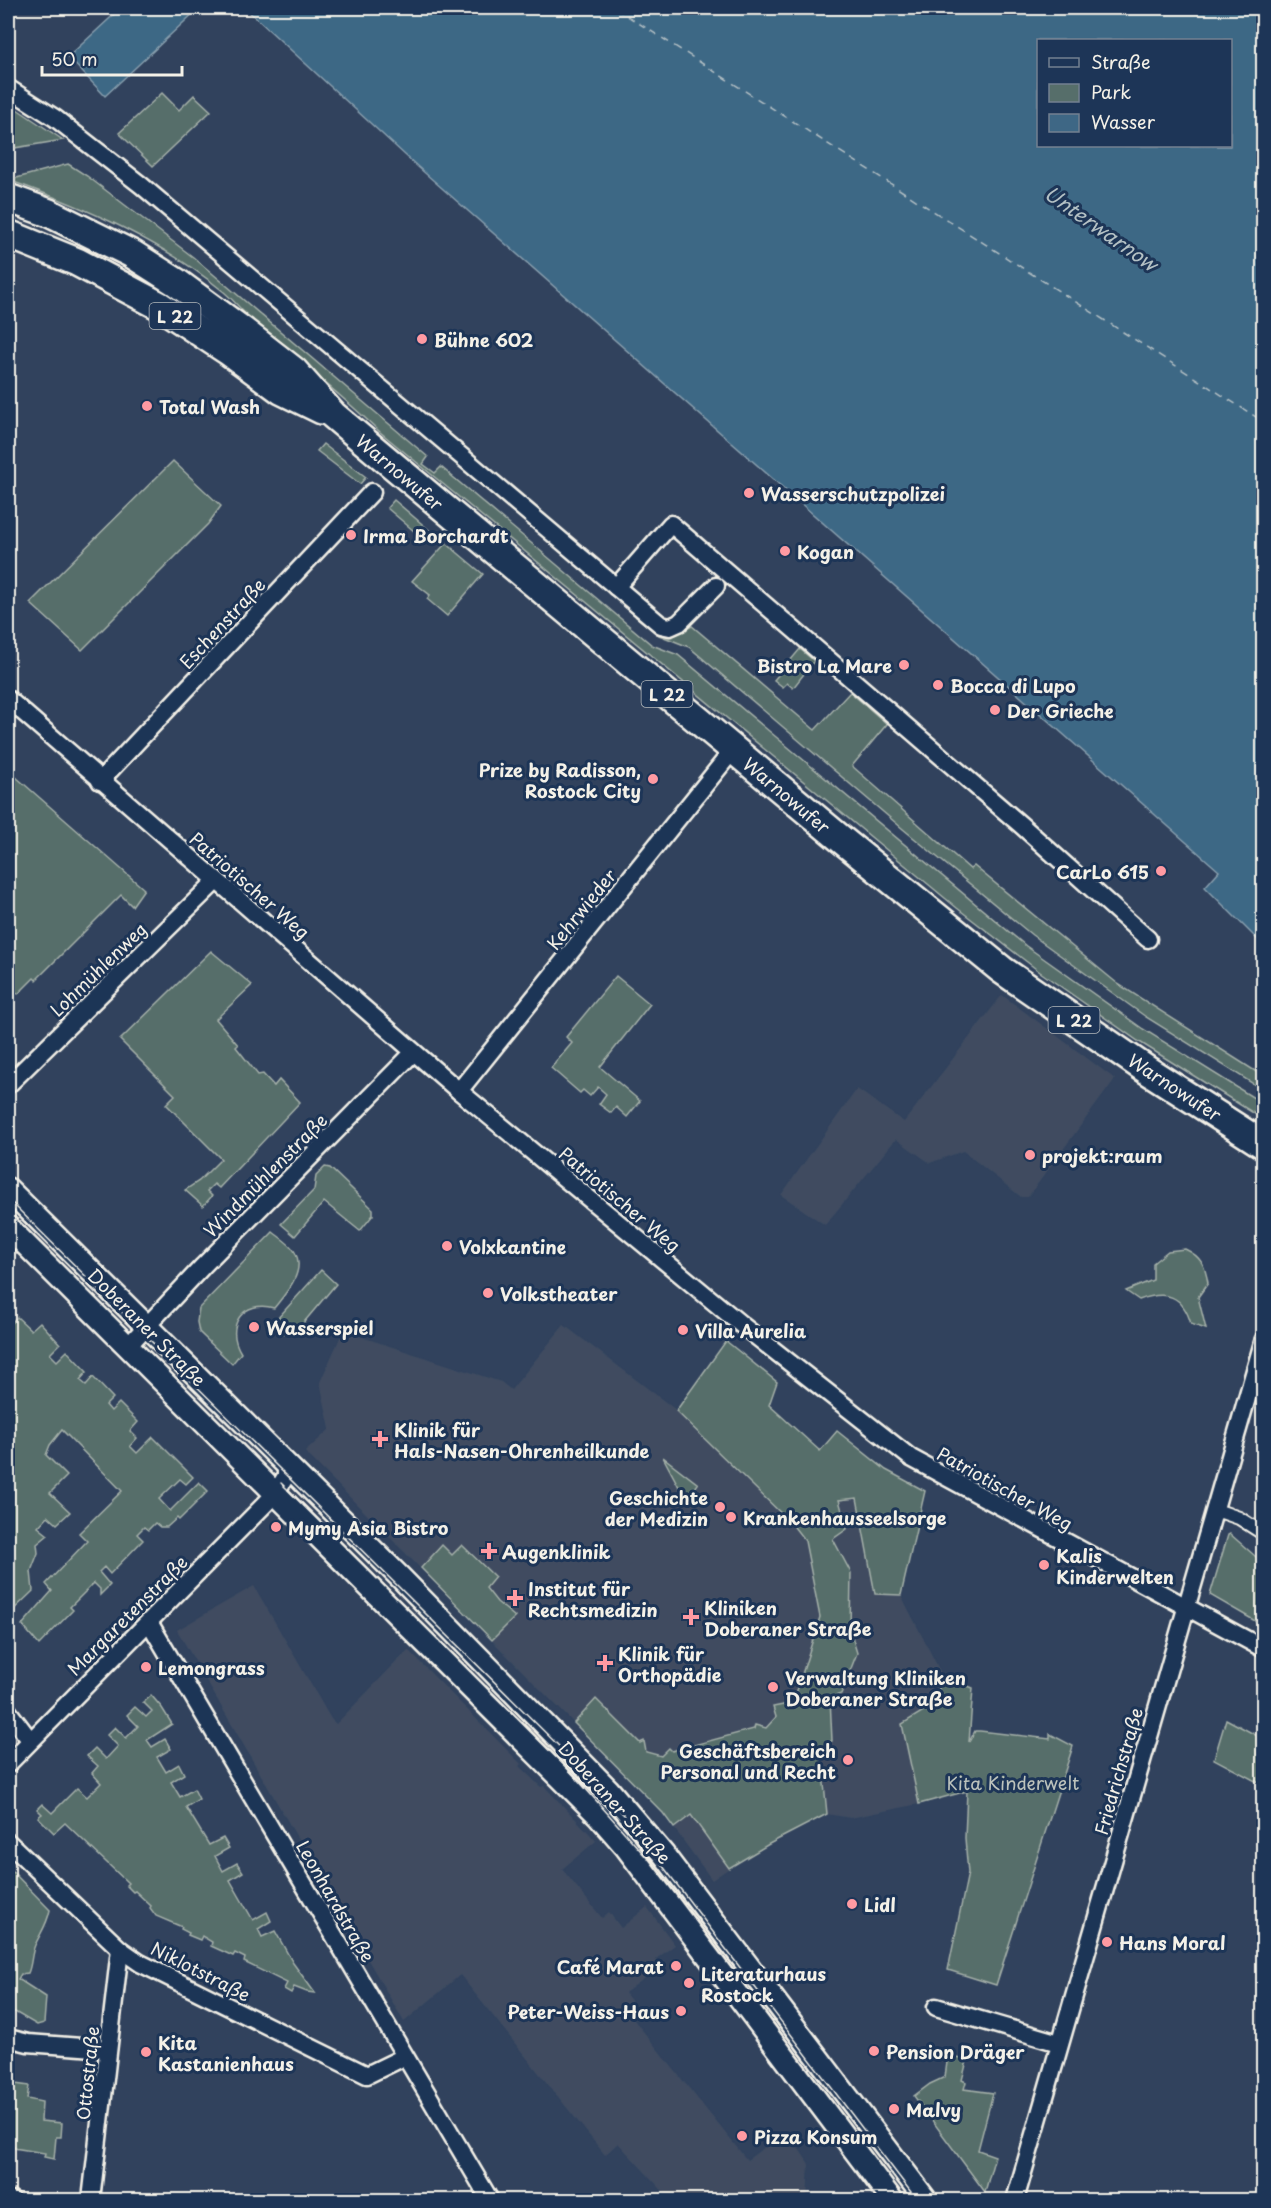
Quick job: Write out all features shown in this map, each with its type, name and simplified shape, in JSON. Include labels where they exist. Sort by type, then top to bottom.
[{"type":"main road","name":"Warnowufer","points":[[8,198],[49,213],[132,254],[176,282],[294,371],[333,415],[733,750],[1002,970],[1147,1070],[1263,1145]]},
{"type":"main road","name":"Warnowufer","points":[[8,234],[76,262],[160,306],[228,351],[281,390],[333,415]]},
{"type":"street","points":[[8,88],[55,117],[141,185],[661,625],[670,627],[679,623],[716,586]]},
{"type":"street","name":"Eschenstraße","points":[[100,781],[372,492]]},
{"type":"street","points":[[616,587],[671,524],[1005,811],[1148,939]]},
{"type":"street","name":"Patriotischer Weg","points":[[8,699],[413,1053],[743,1326],[911,1458],[1263,1649]]},
{"type":"street","name":"Kehrwieder","points":[[464,1095],[733,750]]},
{"type":"street","name":"Lohmühlenweg","points":[[8,1085],[216,881]]},
{"type":"street","name":"Windmühlenstraße","points":[[127,1347],[413,1053]]},
{"type":"street","name":"Doberaner Straße","points":[[8,1189],[486,1664],[634,1817],[926,2200]]},
{"type":"street","name":"Doberaner Straße","points":[[8,1227],[598,1815],[632,1855],[892,2200]]},
{"type":"street","name":"Friedrichstraße","points":[[1015,2200],[1184,1608],[1263,1344]]},
{"type":"street","points":[[275,1494],[286,1476],[286,1466]]},
{"type":"street","name":"Margaretenstraße","points":[[8,1764],[275,1494]]},
{"type":"street","points":[[1213,1509],[1239,1518],[1263,1534]]},
{"type":"street","name":"Leonhardstraße","points":[[149,1622],[490,2200]]},
{"type":"street","points":[[8,1712],[30,1740]]},
{"type":"street","name":"Niklotstraße","points":[[8,1842],[120,1949],[140,1963],[367,2075],[404,2057]]},
{"type":"street","name":"Ottostraße","points":[[91,2200],[120,1949]]},
{"type":"street","points":[[936,2007],[1059,2043]]},
{"type":"street","points":[[8,2038],[28,2043],[108,2049]]},
{"type":"shaded area","points":[[1002,995],[1115,1079],[1028,1197],[1021,1197],[963,1151],[930,1163],[896,1139],[825,1225],[781,1195],[857,1089],[904,1122]]},
{"type":"shaded area","name":"Kliniken Doberaner Straße","points":[[564,1325],[676,1410],[726,1341],[777,1382],[769,1405],[820,1451],[837,1431],[886,1470],[925,1491],[901,1595],[942,1675],[973,1688],[968,1761],[970,1789],[919,1804],[850,1818],[827,1814],[806,1815],[712,1880],[663,1813],[305,1452],[330,1429],[320,1382],[343,1331],[501,1382],[511,1390]]},
{"type":"shaded area","points":[[254,1586],[336,1724],[408,1650],[521,1764],[519,1766],[541,1787],[544,1786],[588,1832],[596,1841],[562,1869],[602,1918],[609,1912],[621,1928],[647,1907],[675,1945],[656,1959],[661,1966],[625,1993],[637,2008],[630,2015],[747,2160],[787,2131],[809,2164],[807,2200],[671,2200],[618,2143],[605,2155],[460,1975],[404,2022],[177,1630]]},
{"type":"green space","points":[[162,93],[179,110],[194,95],[211,111],[153,166],[119,133]]},
{"type":"green space","points":[[8,103],[63,140],[8,149]]},
{"type":"green space","points":[[68,164],[193,257],[428,457],[423,464],[435,473],[441,467],[652,645],[678,655],[1026,946],[1143,1029],[1262,1103],[1263,1119],[1138,1041],[1040,972],[957,908],[380,432],[259,328],[224,292],[200,274],[123,228],[11,181]]},
{"type":"green space","points":[[323,444],[366,477],[360,484],[317,451]]},
{"type":"green space","points":[[173,461],[221,506],[208,524],[82,650],[30,603]]},
{"type":"green space","points":[[394,500],[435,535],[428,543],[387,508]]},
{"type":"green space","points":[[446,543],[483,574],[447,616],[427,599],[430,595],[412,581]]},
{"type":"green space","points":[[638,616],[658,630],[669,634],[692,626],[815,730],[850,692],[887,724],[852,766],[970,869],[974,866],[1118,984],[1263,1076],[1263,1090],[1146,1017],[1032,935],[689,647],[659,635],[636,617]]},
{"type":"green space","points":[[800,649],[814,661],[793,688],[787,683],[783,687],[774,680]]},
{"type":"green space","points":[[8,770],[144,889],[132,906],[121,895],[36,980],[34,978],[18,994],[15,991],[8,998]]},
{"type":"green space","points":[[211,951],[252,985],[216,1019],[238,1045],[236,1047],[258,1075],[263,1074],[274,1086],[279,1080],[300,1102],[219,1188],[214,1184],[207,1191],[212,1196],[203,1206],[185,1190],[199,1181],[221,1159],[166,1104],[175,1095],[120,1040]]},
{"type":"green space","points":[[616,976],[650,1004],[600,1067],[640,1101],[627,1117],[616,1107],[611,1113],[599,1104],[606,1094],[598,1087],[590,1096],[583,1090],[580,1093],[551,1068],[572,1043],[566,1037]]},
{"type":"green space","points":[[325,1167],[330,1168],[373,1209],[373,1215],[360,1231],[324,1202],[295,1236],[281,1224],[314,1190],[316,1176]]},
{"type":"green space","points":[[273,1232],[288,1243],[295,1252],[298,1260],[296,1275],[289,1289],[274,1308],[253,1307],[240,1317],[235,1333],[236,1343],[241,1353],[232,1364],[199,1332],[197,1322],[199,1308]]},
{"type":"green space","points":[[1185,1249],[1199,1259],[1206,1272],[1208,1283],[1198,1297],[1206,1329],[1191,1324],[1188,1314],[1172,1297],[1157,1295],[1139,1300],[1126,1291],[1153,1280],[1153,1263],[1168,1251]]},
{"type":"green space","points":[[321,1270],[336,1284],[294,1334],[284,1333],[277,1326],[277,1319]]},
{"type":"green space","points":[[17,1317],[31,1330],[40,1322],[60,1344],[50,1354],[57,1361],[67,1351],[87,1372],[80,1380],[86,1385],[93,1377],[113,1398],[106,1405],[111,1411],[119,1403],[138,1422],[130,1431],[137,1438],[130,1446],[137,1453],[153,1437],[193,1477],[186,1484],[180,1479],[159,1499],[170,1511],[199,1482],[208,1491],[179,1520],[177,1518],[167,1527],[160,1527],[155,1523],[148,1530],[144,1527],[137,1534],[143,1540],[110,1574],[104,1567],[99,1572],[110,1585],[100,1595],[100,1589],[94,1583],[70,1607],[73,1610],[39,1645],[22,1625],[52,1591],[46,1584],[87,1541],[79,1533],[122,1491],[62,1430],[50,1445],[46,1455],[67,1476],[50,1493],[70,1512],[57,1524],[48,1516],[38,1527],[48,1535],[37,1544],[38,1553],[31,1571],[33,1591],[8,1615],[8,1326]]},
{"type":"green space","points":[[726,1341],[777,1382],[769,1405],[820,1451],[837,1431],[886,1470],[925,1491],[901,1595],[875,1594],[857,1498],[839,1500],[847,1529],[833,1539],[851,1573],[850,1630],[857,1653],[841,1694],[830,1698],[832,1741],[828,1742],[829,1752],[821,1753],[827,1814],[729,1868],[691,1815],[674,1828],[663,1813],[574,1723],[596,1699],[640,1743],[644,1741],[646,1752],[661,1756],[669,1748],[672,1751],[754,1729],[755,1725],[766,1728],[776,1717],[773,1707],[793,1703],[820,1617],[805,1541],[791,1523],[676,1411]]},
{"type":"green space","points":[[663,1457],[698,1484],[686,1500]]},
{"type":"green space","points":[[1230,1534],[1263,1563],[1263,1600],[1257,1622],[1210,1595]]},
{"type":"green space","points":[[442,1545],[452,1555],[462,1545],[495,1577],[486,1588],[497,1602],[515,1617],[492,1640],[421,1568]]},
{"type":"green space","name":"Kita Kinderwelt","points":[[942,1676],[973,1688],[969,1742],[975,1731],[980,1731],[1050,1739],[1050,1734],[1073,1746],[996,1985],[948,1970],[968,1873],[965,1838],[967,1791],[919,1804],[902,1724],[935,1704]]},
{"type":"green space","points":[[151,1695],[172,1724],[147,1740],[152,1747],[165,1739],[171,1749],[157,1757],[166,1772],[179,1764],[184,1774],[171,1782],[180,1797],[194,1789],[199,1799],[186,1807],[209,1845],[223,1838],[229,1848],[215,1856],[223,1871],[237,1863],[243,1872],[230,1880],[253,1920],[267,1912],[271,1921],[258,1929],[262,1937],[275,1931],[293,1963],[315,1993],[294,1987],[291,1993],[284,1989],[287,1983],[244,1962],[245,1958],[235,1953],[233,1956],[211,1946],[212,1942],[202,1936],[200,1940],[188,1935],[189,1933],[181,1929],[182,1927],[156,1916],[151,1906],[135,1891],[133,1892],[126,1885],[128,1883],[65,1823],[54,1833],[38,1817],[42,1814],[37,1809],[42,1804],[52,1813],[77,1788],[87,1797],[101,1783],[92,1773],[98,1766],[87,1756],[95,1748],[106,1759],[118,1746],[107,1735],[115,1727],[126,1738],[138,1726],[127,1715],[135,1707],[146,1717],[152,1711],[143,1702]]},
{"type":"green space","points":[[1226,1719],[1263,1739],[1263,1785],[1214,1759]]},
{"type":"green space","points":[[8,1867],[50,1910],[34,1948],[28,1973],[21,1974],[18,1979],[46,1997],[44,2023],[37,2025],[8,2008]]},
{"type":"green space","points":[[948,2055],[967,2061],[962,2080],[966,2082],[964,2089],[993,2093],[978,2150],[995,2156],[985,2192],[914,2096],[930,2084],[945,2077]]},
{"type":"green space","points":[[8,2083],[29,2086],[27,2099],[42,2102],[41,2121],[62,2123],[61,2137],[56,2137],[54,2159],[44,2157],[45,2153],[8,2145]]},
{"type":"water","points":[[121,8],[199,8],[105,96],[68,57]]},
{"type":"water","name":"Unterwarnow","points":[[245,8],[1263,8],[1263,945],[1205,887],[1219,871],[418,167]]},
{"type":"ferry route","points":[[615,8],[1264,422]]},
{"type":"tram line","points":[[8,1199],[577,1764],[624,1815],[917,2200]]},
{"type":"tram line","points":[[281,1483],[413,1614]]},
{"type":"tram line","points":[[486,1686],[570,1771],[648,1859]]},
{"type":"place","name":"Bühne 602","points":[[422,339]]},
{"type":"place","name":"Total Wash","points":[[147,406]]},
{"type":"place","name":"Wasserschutzpolizei","points":[[749,493]]},
{"type":"place","name":"Irma Borchardt","points":[[351,535]]},
{"type":"place","name":"Kogan","points":[[785,551]]},
{"type":"place","name":"Bistro La Mare","points":[[904,665]]},
{"type":"place","name":"Bocca di Lupo","points":[[938,685]]},
{"type":"place","name":"Der Grieche","points":[[995,710]]},
{"type":"place","name":"Prize by Radisson, Rostock City","points":[[653,779]]},
{"type":"place","name":"CarLo 615","points":[[1161,871]]},
{"type":"place","name":"projekt:raum","points":[[1030,1155]]},
{"type":"place","name":"Volxkantine","points":[[447,1246]]},
{"type":"place","name":"Volkstheater","points":[[488,1293]]},
{"type":"place","name":"Wasserspiel","points":[[254,1327]]},
{"type":"place","name":"Villa Aurelia","points":[[683,1330]]},
{"type":"place","name":"Klinik für Hals-Nasen-Ohrenheilkunde","points":[[380,1439]]},
{"type":"place","name":"Geschichte der Medizin","points":[[720,1507]]},
{"type":"place","name":"Krankenhausseelsorge","points":[[731,1517]]},
{"type":"place","name":"Mymy Asia Bistro","points":[[276,1527]]},
{"type":"place","name":"Augenklinik","points":[[489,1551]]},
{"type":"place","name":"Kalis Kinderwelten","points":[[1044,1565]]},
{"type":"place","name":"Institut für Rechtsmedizin","points":[[515,1598]]},
{"type":"place","name":"Kliniken Doberaner Straße","points":[[691,1617]]},
{"type":"place","name":"Klinik für Orthopädie","points":[[605,1663]]},
{"type":"place","name":"Lemongrass","points":[[146,1667]]},
{"type":"place","name":"Verwaltung Kliniken Doberaner Straße","points":[[773,1687]]},
{"type":"place","name":"Geschäftsbereich Personal und Recht","points":[[848,1760]]},
{"type":"place","name":"Lidl","points":[[852,1904]]},
{"type":"place","name":"Hans Moral","points":[[1107,1942]]},
{"type":"place","name":"Café Marat","points":[[676,1966]]},
{"type":"place","name":"Literaturhaus Rostock","points":[[689,1983]]},
{"type":"place","name":"Peter-Weiss-Haus","points":[[681,2011]]},
{"type":"place","name":"Pension Dräger","points":[[874,2051]]},
{"type":"place","name":"Kita Kastanienhaus","points":[[146,2052]]},
{"type":"place","name":"Malvy","points":[[894,2109]]},
{"type":"place","name":"Pizza Konsum","points":[[742,2136]]}]
